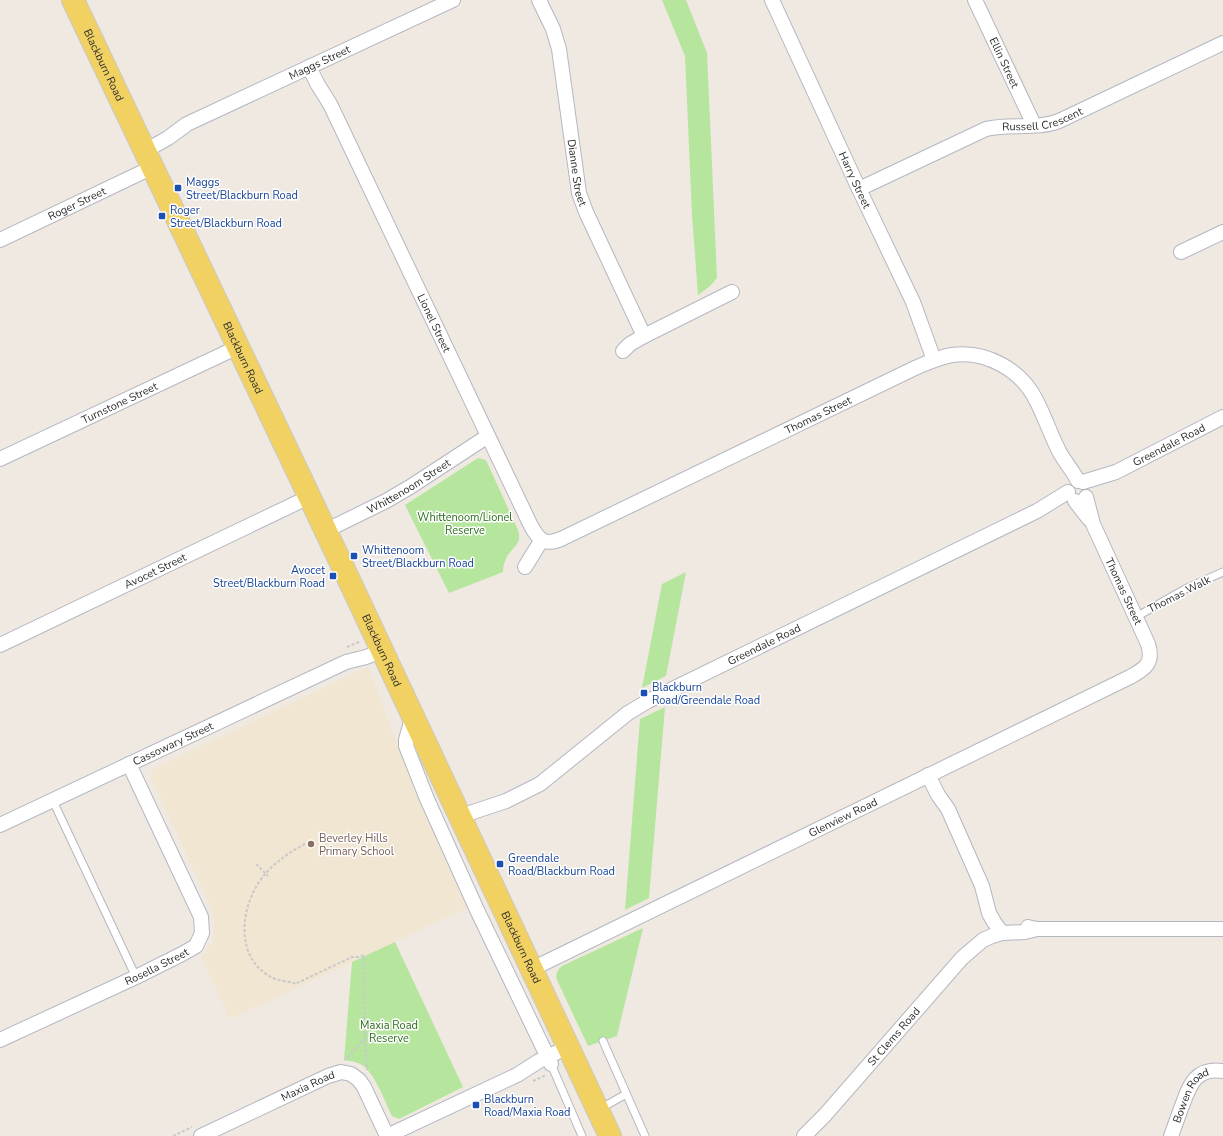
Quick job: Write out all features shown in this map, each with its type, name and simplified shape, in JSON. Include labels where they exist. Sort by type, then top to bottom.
[{"type":"main road","name":"Blackburn Road","points":[[73,0],[325,530],[374,646],[413,715],[610,1136]]},
{"type":"street","name":"Maggs Street","points":[[146,153],[187,124],[452,0]]},
{"type":"street","name":"Dianne Street","points":[[539,0],[553,29],[559,49],[580,197],[644,336]]},
{"type":"street","name":"Harry Street","points":[[772,0],[913,302],[934,360]]},
{"type":"street","name":"Ellin Street","points":[[975,0],[1034,125]]},
{"type":"street","name":"Russell Crescent","points":[[859,189],[986,129],[1001,126],[1047,125],[1058,121],[1223,43]]},
{"type":"street","name":"Lionel Street","points":[[312,66],[318,85],[330,104],[531,526],[542,540]]},
{"type":"street","name":"Roger Street","points":[[0,240],[146,153]]},
{"type":"street","points":[[1182,252],[1223,232]]},
{"type":"street","points":[[623,350],[644,336],[732,292]]},
{"type":"street","name":"Turnstone Street","points":[[0,459],[238,347]]},
{"type":"street","name":"Thomas Street","points":[[542,540],[550,543],[561,540],[934,360],[954,354],[966,354],[990,359],[1009,369],[1031,390],[1148,644],[1150,649],[1150,659]]},
{"type":"street","name":"Greendale Road","points":[[463,821],[476,820],[506,801],[540,784],[628,713],[662,694],[1116,472],[1223,417]]},
{"type":"street","name":"Whittenoom Street","points":[[325,530],[386,501],[488,436]]},
{"type":"street","name":"Avocet Street","points":[[0,644],[309,497]]},
{"type":"street","points":[[525,567],[542,540]]},
{"type":"street","name":"Cassowary Street","points":[[346,655],[366,657],[374,646]]},
{"type":"street","name":"Cassowary Street","points":[[0,825],[129,764],[346,655],[374,646]]},
{"type":"street","name":"Glenview Road","points":[[532,969],[1139,672],[1146,666],[1150,659]]},
{"type":"street","points":[[413,715],[406,740],[406,746],[427,798],[477,910],[551,1064]]},
{"type":"street","name":"Rosella Street","points":[[0,1040],[136,977],[196,946],[202,933],[201,917],[129,764]]},
{"type":"street","points":[[932,773],[945,793],[948,809],[982,886],[995,906],[1002,923],[1000,929]]},
{"type":"street","name":"St Clems Road","points":[[804,1136],[825,1115],[962,958],[983,940],[992,936],[1000,929],[1025,932],[1037,929],[1223,929]]},
{"type":"street","name":"Maxia Road","points":[[200,1136],[328,1076],[341,1072],[351,1074],[362,1083],[387,1136],[522,1080],[551,1064],[570,1051]]},
{"type":"street","name":"Bowen Road","points":[[1171,1136],[1187,1091],[1194,1079],[1198,1075],[1210,1071],[1223,1071]]},
{"type":"street","name":"St Clems Road","points":[[813,1136],[825,1115]]},
{"type":"lane","name":"Thomas Walk","points":[[1136,617],[1188,588],[1223,572]]},
{"type":"lane","points":[[53,801],[136,977]]},
{"type":"lane","points":[[603,1041],[645,1136]]},
{"type":"lane","points":[[551,1064],[582,1136]]},
{"type":"lane","points":[[598,1110],[626,1094]]},
{"type":"path","points":[[346,655],[360,641],[374,646]]},
{"type":"path","points":[[305,844],[289,853],[266,873],[255,890],[248,903],[244,931],[245,942],[253,962],[263,972],[272,978],[295,984],[352,957],[364,955],[365,1038],[344,1061],[351,1062]]},
{"type":"path","points":[[256,864],[268,876]]},
{"type":"path","points":[[522,1080],[551,1064]]},
{"type":"shaded area","name":"Beverley Hills Primary School","points":[[368,667],[393,733],[467,908],[230,1019],[201,957],[211,944],[213,938],[214,921],[212,910],[150,775],[153,769]]},
{"type":"green space","points":[[662,0],[686,0],[707,53],[717,278],[709,287],[698,295],[692,215],[685,56]]},
{"type":"green space","name":"Whittenoom/Lionel Reserve","points":[[478,458],[486,460],[518,530],[519,539],[518,543],[506,559],[503,572],[449,593],[405,505]]},
{"type":"green space","points":[[686,572],[666,676],[642,688],[662,584]]},
{"type":"green space","points":[[665,707],[649,898],[625,910],[640,719]]},
{"type":"green space","points":[[643,928],[617,1036],[588,1046],[557,980],[557,972],[562,966]]},
{"type":"green space","name":"Maxia Road Reserve","points":[[395,942],[463,1087],[399,1119],[392,1116],[383,1096],[367,1069],[358,1063],[344,1060],[352,962]]},
{"type":"place","name":"Maggs Street/Blackburn Road","points":[[178,188]]},
{"type":"place","name":"Roger Street/Blackburn Road","points":[[162,216]]},
{"type":"place","name":"Whittenoom Street/Blackburn Road","points":[[354,556]]},
{"type":"place","name":"Avocet Street/Blackburn Road","points":[[333,576]]},
{"type":"place","name":"Blackburn Road/Greendale Road","points":[[644,693]]},
{"type":"place","name":"Beverley Hills Primary School","points":[[311,844]]},
{"type":"place","name":"Greendale Road/Blackburn Road","points":[[500,864]]},
{"type":"place","name":"Blackburn Road/Maxia Road","points":[[476,1105]]}]
